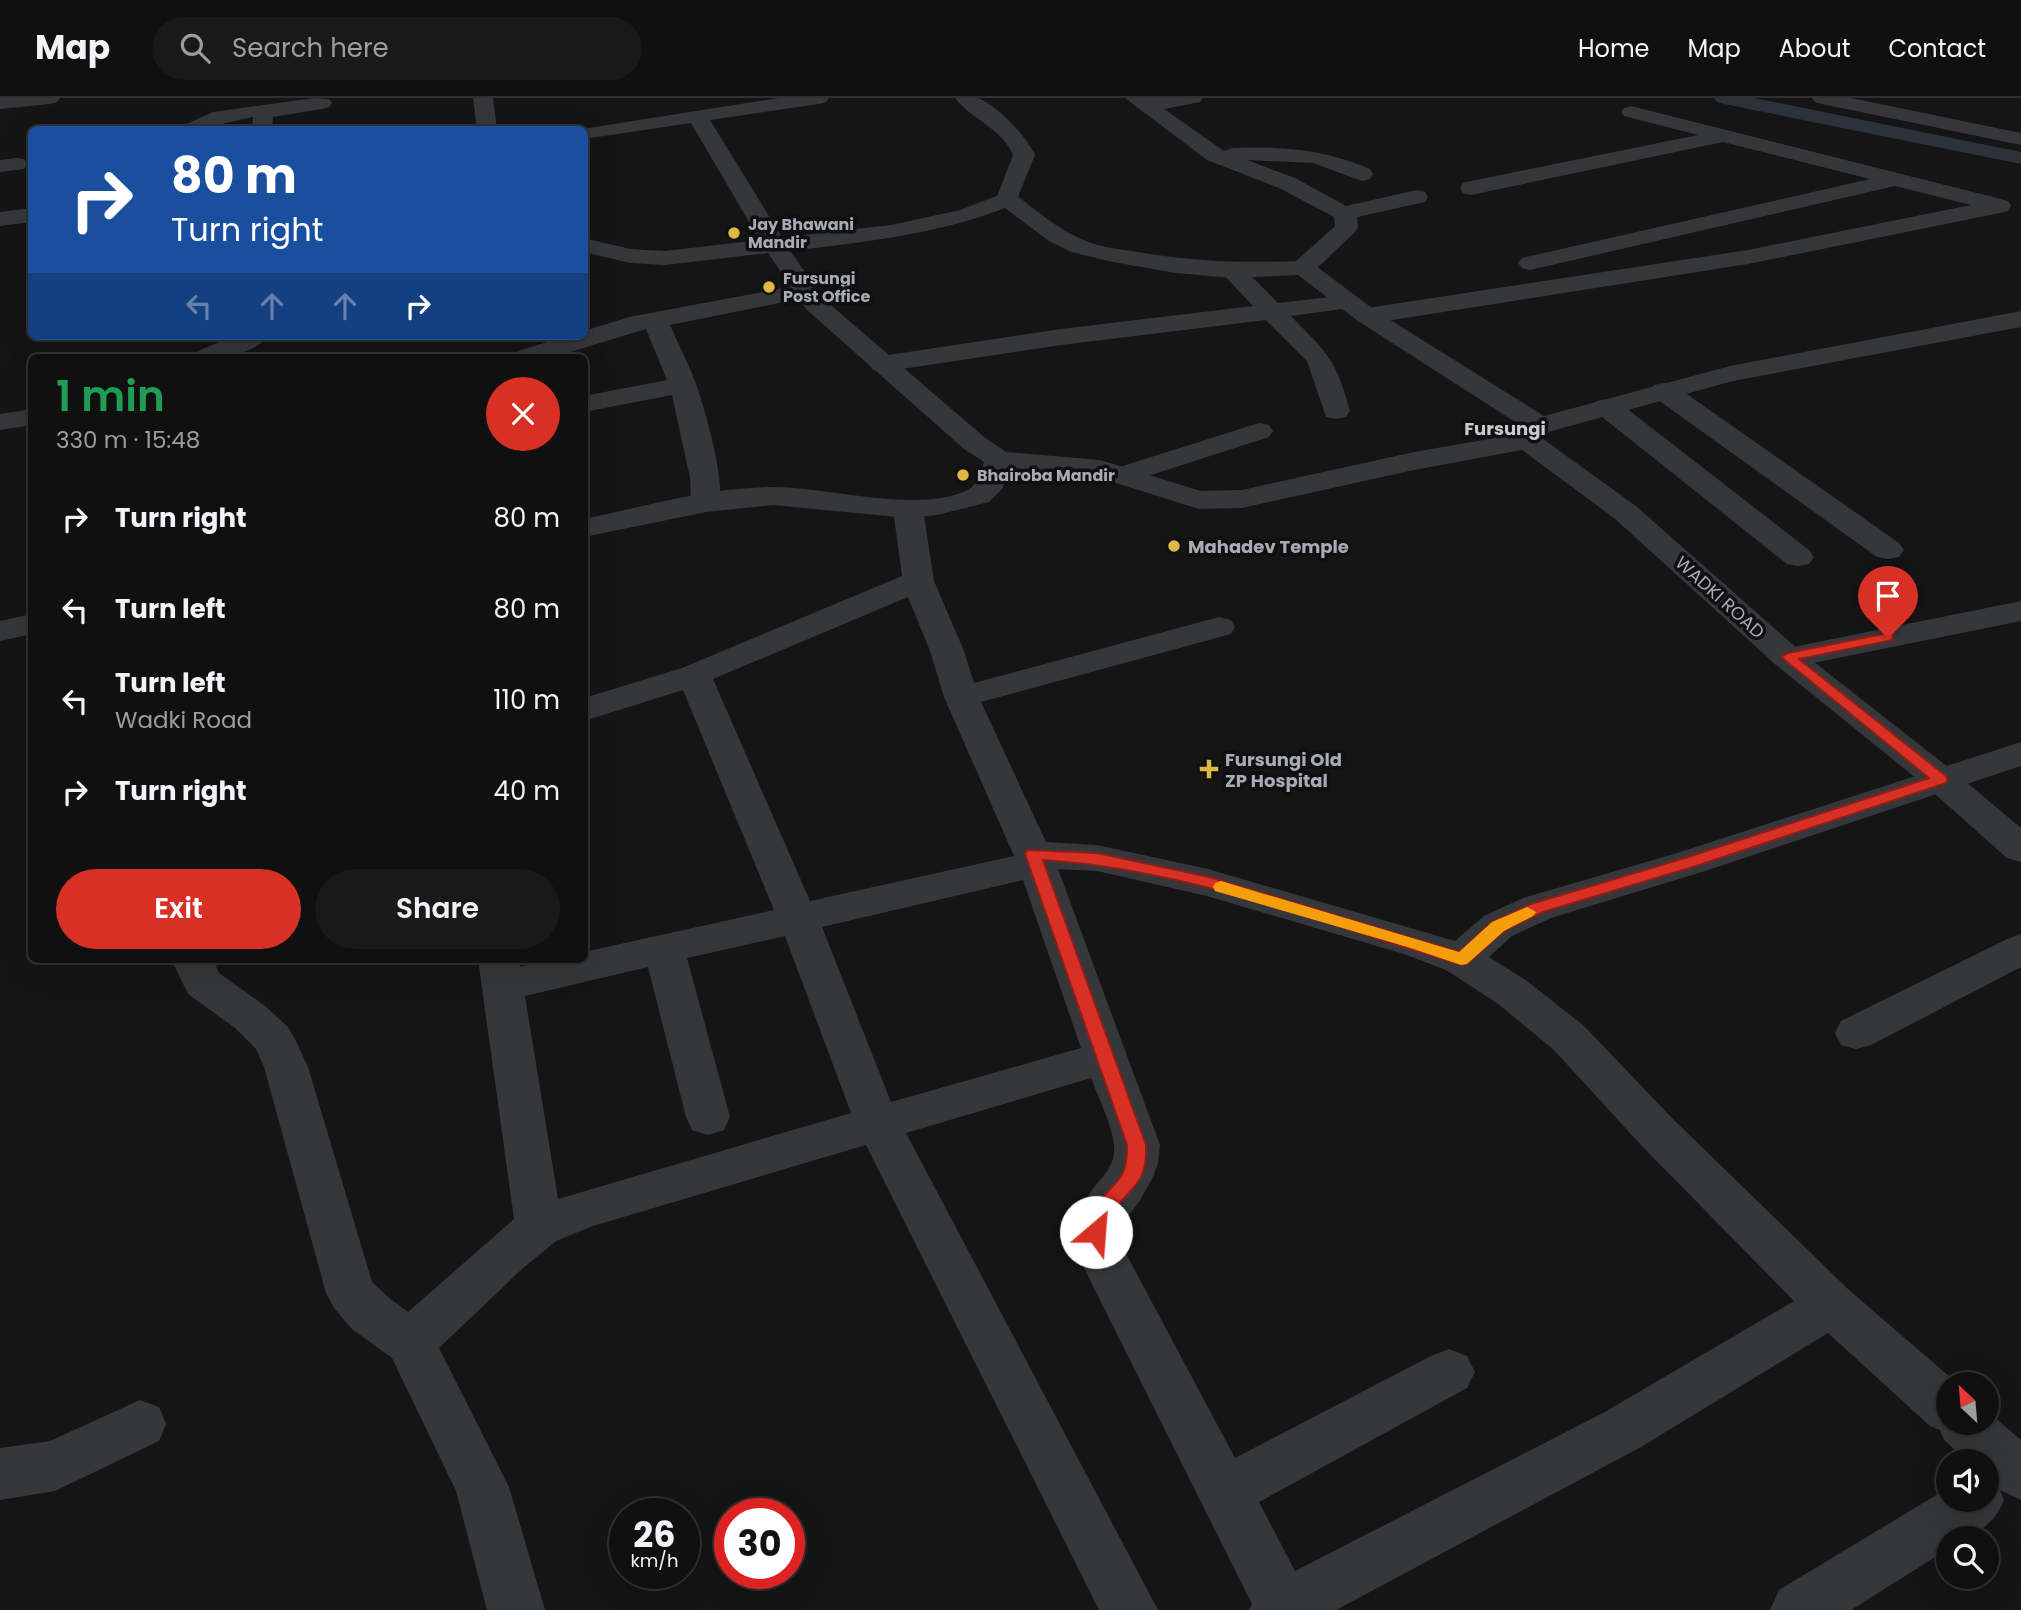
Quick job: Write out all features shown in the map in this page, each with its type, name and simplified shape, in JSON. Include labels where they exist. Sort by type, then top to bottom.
[{"type":"street","points":[[0,103],[50,98]]},
{"type":"street","points":[[483,98],[486,126]]},
{"type":"street","points":[[588,132],[819,98]]},
{"type":"street","points":[[588,246],[630,256],[656,258],[862,236],[916,228],[967,215],[1007,199],[1024,155],[1005,130],[965,98]]},
{"type":"street","points":[[1141,102],[1193,98]]},
{"type":"street","points":[[1822,98],[2021,139]]},
{"type":"street","points":[[1007,199],[1057,236],[1079,247],[1176,266],[1232,271],[1303,268],[1346,228],[1347,220],[1343,214],[1287,183],[1215,155],[1141,102]]},
{"type":"street","points":[[263,121],[322,103]]},
{"type":"street","points":[[197,126],[213,118],[271,108],[263,121]]},
{"type":"street","points":[[1632,112],[2011,209]]},
{"type":"street","points":[[698,117],[774,244],[816,305],[974,443],[999,460],[1072,464],[1123,475],[1179,496],[1199,500],[1231,500],[1533,433],[1607,407],[1730,374],[2021,319]]},
{"type":"street","points":[[1471,188],[1725,136]]},
{"type":"street","points":[[1723,159],[1774,149]]},
{"type":"street","points":[[1215,155],[1286,152],[1313,155],[1334,160],[1362,174]]},
{"type":"street","points":[[1581,185],[1671,169]]},
{"type":"street","points":[[1530,263],[1895,181]]},
{"type":"street","points":[[1343,214],[1417,197]]},
{"type":"street","points":[[882,363],[1061,337],[1273,311],[1357,309],[1748,257],[2011,209]]},
{"type":"street","points":[[0,219],[28,216]]},
{"type":"street","name":"WADKI ROAD","points":[[1303,268],[1357,309],[1527,415],[1533,433],[1788,657],[1940,779],[2021,849]]},
{"type":"street","points":[[1232,271],[1318,358],[1326,373],[1336,411]]},
{"type":"street","points":[[588,335],[805,291]]},
{"type":"street","points":[[655,320],[683,385],[705,478],[706,503]]},
{"type":"street","points":[[535,354],[575,340]]},
{"type":"street","points":[[216,354],[246,344]]},
{"type":"street","points":[[588,403],[683,385]]},
{"type":"street","points":[[1664,391],[1888,550]]},
{"type":"street","points":[[1607,407],[1798,557]]},
{"type":"street","points":[[0,422],[28,418]]},
{"type":"street","points":[[1123,475],[1259,431]]},
{"type":"street","points":[[588,527],[706,503],[774,496],[908,509],[957,503],[979,496],[987,489],[999,460]]},
{"type":"street","points":[[908,509],[918,581],[947,651],[961,697],[1035,859],[1104,1058],[1129,1118],[1136,1145],[1137,1164],[1129,1182],[1101,1214],[1096,1232],[1099,1250],[1281,1608],[1622,1430],[1831,1306]]},
{"type":"street","points":[[588,709],[694,676],[918,581]]},
{"type":"street","points":[[1788,657],[2021,611]]},
{"type":"street","points":[[0,631],[28,625]]},
{"type":"street","points":[[961,697],[1219,626]]},
{"type":"street","points":[[694,676],[797,917],[877,1122],[1129,1610]]},
{"type":"street","points":[[1461,959],[1498,926],[1537,908],[1691,862],[2021,754]]},
{"type":"street","points":[[588,960],[664,949],[1035,859],[1097,858],[1209,883],[1417,943],[1461,959],[1512,992],[1569,1038],[1656,1132],[1831,1306],[1936,1398]]},
{"type":"street","points":[[664,949],[708,1116]]},
{"type":"street","points":[[1856,1033],[2021,949]]},
{"type":"street","points":[[194,963],[203,983],[250,1017],[273,1039],[286,1068],[351,1293],[370,1312],[410,1342],[482,1487],[516,1599],[516,1610]]},
{"type":"street","points":[[539,1227],[500,972],[564,963]]},
{"type":"street","points":[[410,1342],[505,1254],[539,1227],[584,1209],[1104,1058]]},
{"type":"street","points":[[1224,1492],[1449,1372]]},
{"type":"street","points":[[0,1474],[55,1466],[140,1424]]},
{"type":"street","points":[[1798,1610],[2001,1485],[1970,1435]]},
{"type":"waterway","points":[[1724,98],[2021,158]]},
{"type":"slow traffic","points":[[1221,887],[1417,943],[1461,959],[1498,926],[1527,912]]},
{"type":"place","name":"Jay Bhawani Mandir","points":[[734,233]]},
{"type":"place","name":"Fursungi Post Office","points":[[769,287]]},
{"type":"place","name":"Bhairoba Mandir","points":[[963,475]]},
{"type":"place","name":"Mahadev Temple","points":[[1174,546]]},
{"type":"place","name":"Fursungi Old ZP Hospital","points":[[1209,769]]},
{"type":"district","name":"Fursungi","points":[[1505,428]]},
{"type":"route","points":[[1096,1232],[1101,1214],[1129,1182],[1137,1164],[1136,1145],[1129,1118],[1104,1058],[1033,854],[1097,858],[1209,883],[1417,943],[1461,959],[1498,926],[1537,908],[1691,862],[1940,779],[1788,657],[1888,638]]}]
